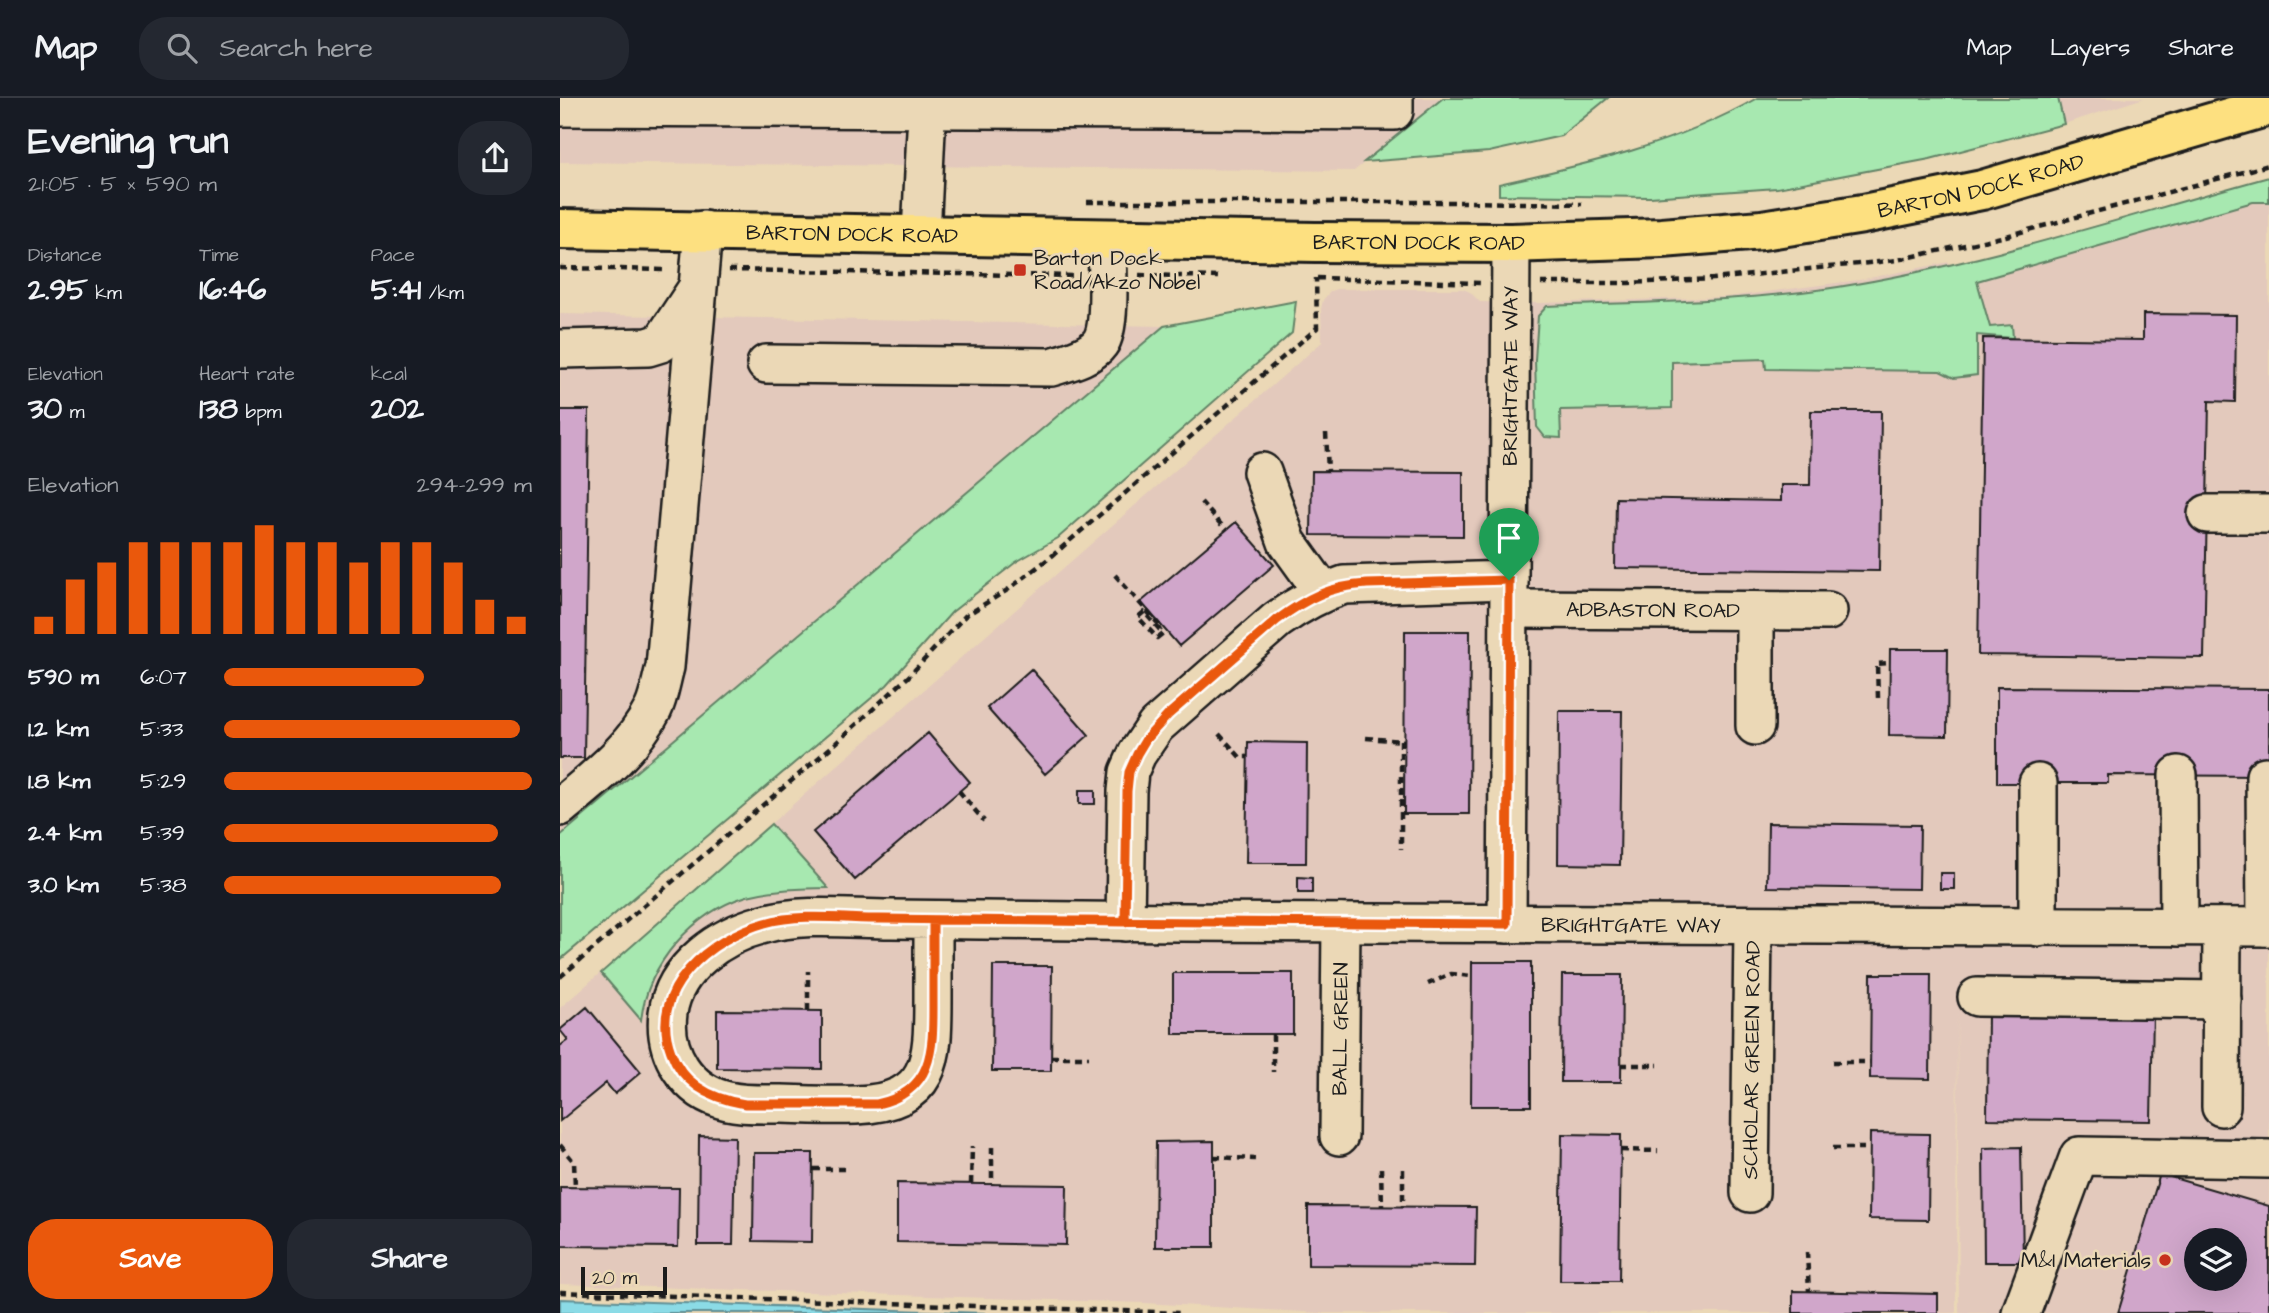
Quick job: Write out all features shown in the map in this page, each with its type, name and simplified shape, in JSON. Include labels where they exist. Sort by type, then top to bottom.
[{"type":"main road","name":"BARTON DOCK ROAD","points":[[560,229],[1107,239],[1316,260],[1511,243],[1749,231],[1863,215],[1982,190],[2120,151],[2266,105]]},
{"type":"street","points":[[560,107],[1394,111],[1394,98]]},
{"type":"street","points":[[921,235],[926,131]]},
{"type":"street","points":[[560,807],[600,774],[633,741],[654,707],[665,667],[703,230]]},
{"type":"street","points":[[766,364],[1051,367],[1082,357],[1101,342],[1107,320],[1107,239]]},
{"type":"street","name":"BRIGHTGATE WAY","points":[[1511,243],[1507,924],[2267,927]]},
{"type":"street","points":[[560,349],[648,348],[661,343],[699,286]]},
{"type":"street","points":[[1262,472],[1287,542],[1324,592]]},
{"type":"street","points":[[2207,514],[2269,514]]},
{"type":"street","name":"ADBASTON ROAD","points":[[1125,922],[1129,772],[1146,739],[1169,714],[1277,620],[1296,606],[1324,592],[1344,585],[1367,584],[1755,611],[1828,611]]},
{"type":"street","name":"ADBASTON ROAD","points":[[1755,611],[1755,726]]},
{"type":"street","points":[[2178,775],[2179,928]]},
{"type":"street","points":[[2265,776],[2267,927]]},
{"type":"street","points":[[2038,783],[2038,927]]},
{"type":"street","points":[[933,920],[932,1055],[920,1080],[891,1101],[849,1105],[745,1104],[724,1101],[709,1095],[694,1084],[681,1071],[671,1053],[667,1019],[670,998],[680,978],[698,959],[741,931],[766,923],[793,919],[1507,924]]},
{"type":"street","name":"BALL GREEN","points":[[1339,1136],[1341,923]]},
{"type":"street","name":"SCHOLAR GREEN ROAD","points":[[1750,1193],[1754,926]]},
{"type":"street","points":[[2221,1107],[2222,927]]},
{"type":"street","points":[[1977,998],[2222,1000]]},
{"type":"street","points":[[2021,1313],[2079,1156],[2268,1159]]},
{"type":"path","points":[[1553,283],[1713,279],[1897,260],[2006,236],[2269,164]]},
{"type":"path","points":[[1074,202],[1464,202],[1595,205]]},
{"type":"path","points":[[1303,278],[1316,260]]},
{"type":"path","points":[[1316,260],[1469,282]]},
{"type":"path","points":[[560,977],[836,743],[908,677],[965,616],[1009,589],[1052,556],[1317,328],[1316,260]]},
{"type":"path","points":[[560,268],[642,269]]},
{"type":"path","points":[[732,270],[1085,276]]},
{"type":"path","points":[[1136,275],[1233,277]]},
{"type":"path","points":[[1326,433],[1328,471]]},
{"type":"path","points":[[1201,502],[1226,530]]},
{"type":"path","points":[[1115,575],[1163,631]]},
{"type":"path","points":[[1144,612],[1163,631],[1157,638],[1139,617],[1144,612]]},
{"type":"path","points":[[1878,698],[1877,664],[1890,663]]},
{"type":"path","points":[[1219,734],[1240,757],[1248,757]]},
{"type":"path","points":[[1366,738],[1403,741],[1401,849]]},
{"type":"path","points":[[959,791],[984,821]]},
{"type":"path","points":[[808,971],[808,1010]]},
{"type":"path","points":[[1428,984],[1451,974],[1472,976]]},
{"type":"path","points":[[1273,1034],[1273,1072]]},
{"type":"path","points":[[1051,1057],[1089,1057]]},
{"type":"path","points":[[1833,1062],[1870,1062]]},
{"type":"path","points":[[1621,1065],[1658,1065]]},
{"type":"path","points":[[560,1145],[574,1162],[575,1187]]},
{"type":"path","points":[[971,1184],[972,1146]]},
{"type":"path","points":[[992,1147],[992,1184]]},
{"type":"path","points":[[1833,1148],[1869,1148]]},
{"type":"path","points":[[1621,1150],[1658,1151]]},
{"type":"path","points":[[1214,1157],[1255,1159]]},
{"type":"path","points":[[1381,1168],[1382,1206]]},
{"type":"path","points":[[813,1169],[849,1169]]},
{"type":"path","points":[[1403,1169],[1403,1207]]},
{"type":"path","points":[[1807,1252],[1809,1292]]},
{"type":"path","points":[[560,1292],[1181,1313]]},
{"type":"shaded area","points":[[560,98],[1443,98],[1354,171],[560,162]]},
{"type":"shaded area","points":[[2058,98],[2144,98],[2064,124]]},
{"type":"shaded area","points":[[2269,195],[2269,1313],[1959,1313],[1957,1011],[1956,1313],[1321,1313],[1144,1303],[560,1284],[560,1008],[1322,342],[1321,309],[1323,300],[1330,292],[1336,289],[1463,289],[1480,302],[1540,303],[1727,297],[1859,280],[1949,262],[1953,281]]},
{"type":"shaded area","points":[[560,314],[1164,326],[560,836]]},
{"type":"green space","points":[[1443,98],[1608,98],[1561,136],[1489,152],[1364,162]]},
{"type":"green space","points":[[1757,98],[2058,98],[2064,124],[1930,159],[1777,188],[1650,197],[1499,195],[1499,184],[1566,169],[1664,140],[1727,114]]},
{"type":"green space","points":[[2269,177],[2269,202],[2253,202],[1977,281],[1990,327],[2012,325],[2013,338],[1977,335],[1977,375],[1954,378],[1940,371],[1766,369],[1765,359],[1672,362],[1672,408],[1560,410],[1561,438],[1545,437],[1537,427],[1535,360],[1538,316],[1547,306],[1693,301],[1838,287],[1947,266]]},
{"type":"green space","points":[[1296,301],[1292,333],[1058,538],[1016,562],[952,612],[887,685],[560,960],[560,836],[1164,326]]},
{"type":"green space","points":[[771,824],[828,888],[788,889],[747,896],[708,915],[676,943],[663,960],[645,999],[641,1020],[601,973]]},
{"type":"water","points":[[560,1299],[986,1313],[560,1313]]},
{"type":"building","points":[[2143,314],[2236,315],[2235,402],[2209,401],[2204,658],[1978,655],[1983,338],[2143,340]]},
{"type":"building","points":[[560,410],[589,410],[584,758],[560,758]]},
{"type":"building","points":[[1811,411],[1881,411],[1879,571],[1615,568],[1616,498],[1781,501],[1781,485],[1810,485]]},
{"type":"building","points":[[1312,471],[1463,472],[1463,536],[1311,535]]},
{"type":"building","points":[[1236,522],[1274,565],[1179,646],[1141,602]]},
{"type":"building","points":[[1405,631],[1470,631],[1469,814],[1404,814]]},
{"type":"building","points":[[1890,649],[1948,649],[1947,736],[1889,735]]},
{"type":"building","points":[[1031,669],[1089,735],[1045,774],[987,708]]},
{"type":"building","points":[[1997,687],[2269,689],[2269,776],[2108,775],[2108,783],[1997,783]]},
{"type":"building","points":[[1559,711],[1622,711],[1620,865],[1558,864]]},
{"type":"building","points":[[928,733],[970,782],[855,880],[813,832]]},
{"type":"building","points":[[1248,742],[1307,743],[1306,863],[1246,863]]},
{"type":"building","points":[[1079,790],[1095,790],[1095,804],[1079,804]]},
{"type":"building","points":[[1768,823],[1920,825],[1919,889],[1767,887]]},
{"type":"building","points":[[1940,873],[1954,873],[1954,889],[1940,889]]},
{"type":"building","points":[[1298,877],[1312,878],[1312,893],[1298,893]]},
{"type":"building","points":[[1472,962],[1531,962],[1531,1106],[1471,1106]]},
{"type":"building","points":[[993,966],[1052,966],[1051,1071],[992,1071]]},
{"type":"building","points":[[1173,973],[1293,973],[1293,1034],[1173,1034]]},
{"type":"building","points":[[1871,974],[1931,974],[1930,1079],[1870,1078]]},
{"type":"building","points":[[1562,975],[1622,975],[1621,1082],[1561,1082]]},
{"type":"building","points":[[587,1007],[641,1072],[615,1094],[606,1083],[560,1121],[560,1046],[568,1040],[560,1030]]},
{"type":"building","points":[[717,1010],[822,1011],[822,1069],[717,1068]]},
{"type":"building","points":[[1988,1010],[2153,1011],[2151,1121],[1987,1119]]},
{"type":"building","points":[[1870,1133],[1929,1134],[1928,1220],[1869,1219]]},
{"type":"building","points":[[1562,1134],[1621,1135],[1619,1281],[1560,1281]]},
{"type":"building","points":[[699,1136],[735,1137],[733,1245],[698,1245]]},
{"type":"building","points":[[1214,1141],[1214,1247],[1155,1247],[1156,1142]]},
{"type":"building","points":[[2021,1147],[2023,1262],[1984,1262],[1983,1148]]},
{"type":"building","points":[[754,1153],[813,1153],[812,1242],[753,1241]]},
{"type":"building","name":"M&I Materials","points":[[2160,1174],[2269,1206],[2269,1313],[2118,1313]]},
{"type":"building","points":[[897,1183],[1067,1185],[1066,1245],[897,1242]]},
{"type":"building","points":[[560,1187],[679,1188],[678,1247],[560,1246]]},
{"type":"building","points":[[1308,1206],[1476,1207],[1475,1266],[1308,1265]]},
{"type":"building","points":[[1793,1291],[1938,1294],[1938,1313],[1793,1313]]},
{"type":"place","name":"Barton Dock Road/Akzo Nobel","points":[[1020,270]]},
{"type":"place","name":"M&I Materials","points":[[2165,1260]]},
{"type":"route","points":[[1509,580],[1344,585],[1324,592],[1296,606],[1277,620],[1169,714],[1146,739],[1129,772],[1125,810],[1125,922],[923,920],[793,919],[766,923],[741,931],[698,959],[680,978],[670,998],[667,1036],[671,1053],[681,1071],[709,1095],[724,1101],[745,1104],[877,1104],[891,1101],[907,1092],[920,1080],[932,1055],[933,1042],[933,920],[1125,922],[1507,924],[1509,580]]}]
